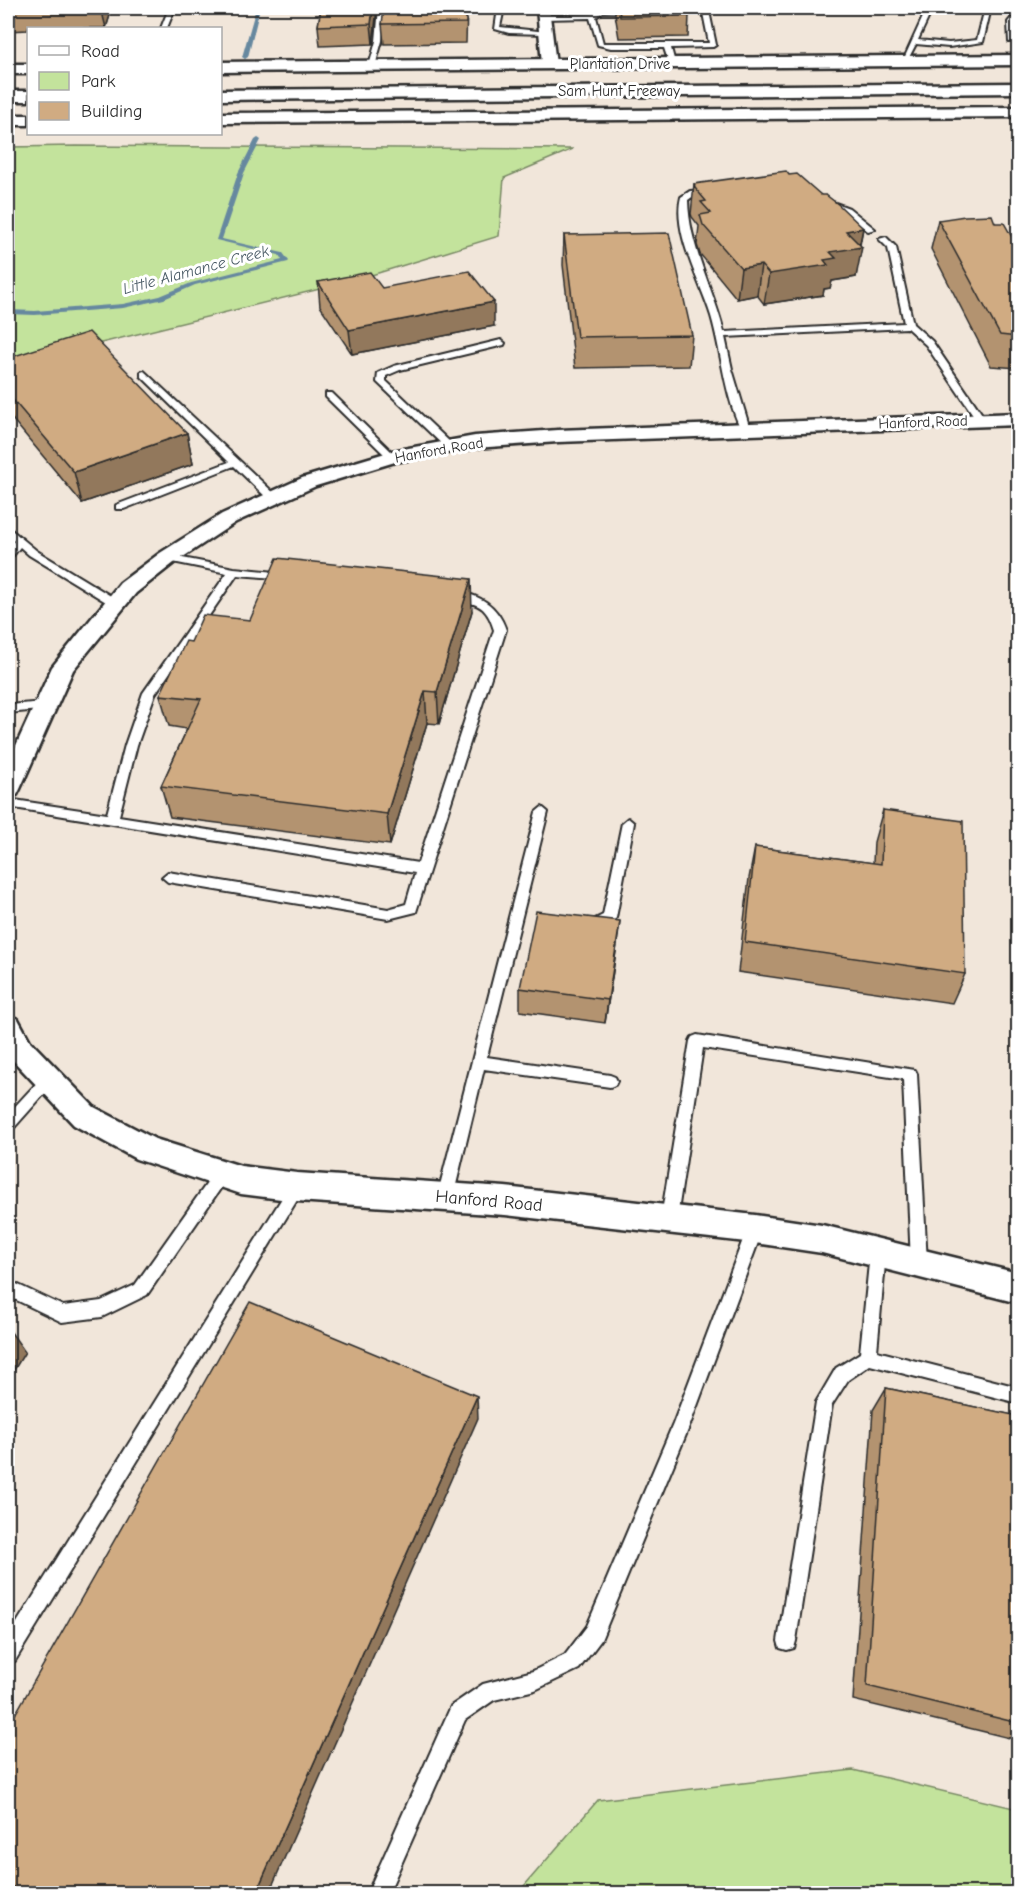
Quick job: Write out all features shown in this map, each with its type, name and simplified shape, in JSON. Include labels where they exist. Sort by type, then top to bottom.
[{"type":"main road","name":"Plantation Drive","points":[[222,67],[904,62],[948,53],[1013,50]]},
{"type":"main road","points":[[8,69],[27,69]]},
{"type":"main road","points":[[396,93],[1018,80]]},
{"type":"main road","name":"Sam Hunt Freeway","points":[[222,94],[1018,88]]},
{"type":"main road","points":[[8,96],[27,96]]},
{"type":"main road","name":"Sam Hunt Freeway","points":[[222,118],[1018,112]]},
{"type":"main road","points":[[548,116],[1018,124]]},
{"type":"main road","points":[[8,120],[27,120]]},
{"type":"street","points":[[543,12],[549,64]]},
{"type":"street","name":"Hanford Road","points":[[8,789],[63,667],[128,588],[167,558],[229,518],[309,482],[392,458],[475,442],[558,436],[1018,419]]},
{"type":"street","name":"Hanford Road","points":[[8,1027],[20,1049],[84,1116],[147,1150],[241,1180],[297,1187],[445,1197],[669,1218],[755,1229],[822,1239],[1018,1288]]},
{"type":"lane","points":[[164,27],[172,8]]},
{"type":"lane","points":[[372,66],[379,41],[382,8]]},
{"type":"lane","points":[[501,8],[497,28],[509,31],[544,32]]},
{"type":"lane","points":[[904,62],[930,8]]},
{"type":"lane","points":[[913,42],[948,53],[980,42],[988,8]]},
{"type":"lane","points":[[543,12],[593,16],[602,10],[637,10]]},
{"type":"lane","points":[[593,16],[600,44],[611,46],[713,45],[706,11],[660,11]]},
{"type":"lane","points":[[1013,50],[1010,27],[1018,12]]},
{"type":"lane","points":[[667,46],[672,63]]},
{"type":"lane","points":[[722,190],[693,193],[684,199],[682,216],[717,319],[727,369],[745,429]]},
{"type":"lane","points":[[817,198],[846,210],[871,229]]},
{"type":"lane","points":[[883,239],[892,247],[909,325],[929,343],[981,420]]},
{"type":"lane","points":[[720,335],[909,325]]},
{"type":"lane","points":[[450,447],[382,382],[381,375],[397,368],[501,343]]},
{"type":"lane","points":[[144,374],[273,498]]},
{"type":"lane","points":[[329,395],[392,458]]},
{"type":"lane","points":[[120,507],[237,462]]},
{"type":"lane","points":[[8,530],[19,542],[115,603]]},
{"type":"lane","points":[[8,555],[19,542]]},
{"type":"lane","points":[[167,558],[234,571],[304,577]]},
{"type":"lane","points":[[112,819],[131,744],[149,693],[234,571]]},
{"type":"lane","points":[[168,877],[388,914],[400,913],[411,908],[500,630],[495,613],[480,601],[445,590]]},
{"type":"lane","points":[[8,709],[45,705]]},
{"type":"lane","points":[[8,803],[423,869]]},
{"type":"lane","points":[[445,1197],[479,1062],[523,912],[542,812]]},
{"type":"lane","points":[[574,921],[596,924],[609,918],[628,823]]},
{"type":"lane","points":[[669,1218],[697,1041],[910,1074],[919,1263]]},
{"type":"lane","points":[[479,1062],[610,1081]]},
{"type":"lane","points":[[8,1124],[49,1079]]},
{"type":"lane","points":[[8,1288],[63,1314],[102,1310],[141,1290],[222,1174]]},
{"type":"lane","points":[[8,1654],[297,1187]]},
{"type":"lane","points":[[377,1893],[458,1713],[490,1691],[534,1680],[572,1662],[594,1633],[681,1425],[755,1229]]},
{"type":"lane","points":[[868,1357],[878,1253]]},
{"type":"lane","points":[[787,1641],[824,1402],[842,1374],[868,1357],[1018,1395]]},
{"type":"green space","points":[[8,147],[573,149],[504,178],[499,236],[352,281],[8,366]]},
{"type":"green space","points":[[853,1770],[1018,1809],[1018,1893],[518,1893],[598,1800]]},
{"type":"building","points":[[321,8],[373,8],[371,24],[318,26]]},
{"type":"building","points":[[384,8],[466,8],[466,23],[382,24]]},
{"type":"building","points":[[619,8],[687,8],[689,16],[620,17]]},
{"type":"building","points":[[786,171],[789,175],[797,174],[821,195],[826,195],[863,228],[846,231],[862,247],[830,252],[836,258],[824,260],[828,265],[769,274],[761,265],[741,268],[703,225],[700,215],[711,213],[701,202],[706,201],[694,184]]},
{"type":"building","points":[[992,215],[995,223],[1004,223],[1018,248],[1018,337],[1000,335],[938,220]]},
{"type":"building","points":[[669,233],[692,335],[577,337],[564,235]]},
{"type":"building","points":[[469,271],[494,302],[349,330],[318,282],[370,272],[382,288]]},
{"type":"building","points":[[89,332],[187,433],[74,472],[8,394],[8,358]]},
{"type":"building","points":[[277,558],[471,579],[437,692],[425,691],[387,814],[161,786],[201,699],[160,695],[186,641],[191,642],[203,615],[250,620]]},
{"type":"building","points":[[883,810],[963,821],[965,974],[745,942],[755,847],[881,864]]},
{"type":"building","points":[[536,911],[620,921],[608,1000],[520,988]]},
{"type":"building","points":[[250,1302],[477,1396],[256,1893],[24,1893],[8,1884],[8,1727]]},
{"type":"building","points":[[886,1388],[1018,1416],[1018,1723],[867,1686]]},
{"type":"waterway","name":"Little Alamance Creek","points":[[245,57],[258,8]]},
{"type":"waterway","name":"Little Alamance Creek","points":[[8,312],[35,313],[123,306],[162,298],[193,284],[286,261],[281,254],[219,240],[241,173],[258,140]]}]
